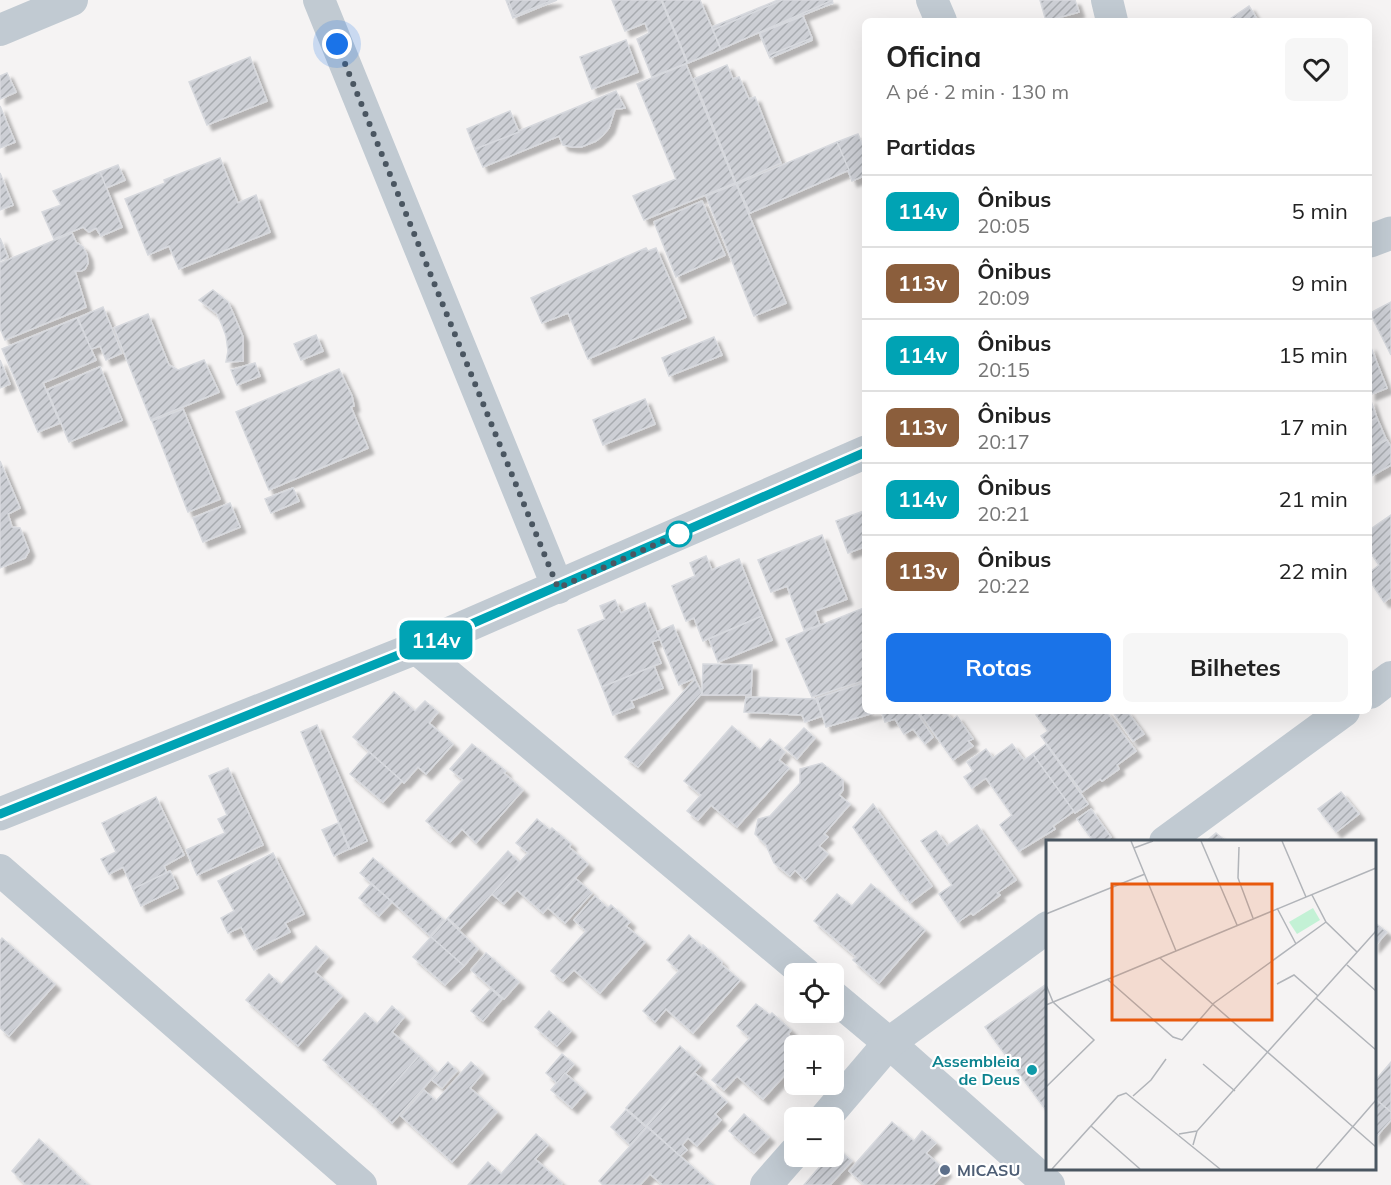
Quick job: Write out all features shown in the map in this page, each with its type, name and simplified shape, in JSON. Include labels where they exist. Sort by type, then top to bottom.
[{"type":"street","points":[[0,30],[72,0]]},
{"type":"street","points":[[319,0],[558,588]]},
{"type":"street","points":[[932,0],[940,18]]},
{"type":"street","points":[[1107,0],[1111,18]]},
{"type":"street","points":[[1372,240],[1391,233]]},
{"type":"street","points":[[0,814],[416,648],[862,454]]},
{"type":"street","points":[[416,648],[793,963]]},
{"type":"street","points":[[1372,691],[1391,677]]},
{"type":"street","points":[[1168,840],[1340,714]]},
{"type":"street","points":[[0,870],[361,1185]]},
{"type":"street","points":[[834,1107],[889,1043],[1046,928]]},
{"type":"street","points":[[844,1005],[1049,1185]]},
{"type":"street","points":[[766,1185],[784,1165]]},
{"type":"building","points":[[506,0],[557,0],[513,18]]},
{"type":"building","points":[[508,0],[553,0],[514,16]]},
{"type":"building","points":[[612,0],[661,0],[687,63],[652,77],[637,39],[649,33],[645,23],[625,31]]},
{"type":"building","points":[[662,0],[700,0],[721,49],[688,63]]},
{"type":"building","points":[[778,0],[832,0],[833,3],[720,48],[712,27]]},
{"type":"building","points":[[782,0],[833,0],[721,49],[713,30]]},
{"type":"building","points":[[1040,0],[1075,0],[1079,12],[1057,18],[1045,18]]},
{"type":"building","points":[[1249,6],[1256,18],[1231,18]]},
{"type":"building","points":[[802,16],[812,40],[770,58],[760,35]]},
{"type":"building","points":[[803,16],[812,38],[769,55],[760,33]]},
{"type":"building","points":[[626,40],[638,72],[592,89],[580,57]]},
{"type":"building","points":[[250,57],[267,101],[207,125],[189,82]]},
{"type":"building","points":[[686,64],[735,183],[644,220],[633,196],[676,179],[637,84]]},
{"type":"building","points":[[727,65],[733,79],[739,77],[749,99],[755,97],[781,163],[736,183],[694,79]]},
{"type":"building","points":[[7,73],[16,92],[0,99],[0,76]]},
{"type":"building","points":[[616,91],[625,108],[615,109],[609,128],[596,141],[581,147],[572,147],[563,145],[559,136],[483,167],[475,149]]},
{"type":"building","points":[[0,106],[15,142],[0,148]]},
{"type":"building","points":[[510,111],[519,132],[475,149],[467,129]]},
{"type":"building","points":[[858,134],[862,143],[862,177],[852,181],[837,142]]},
{"type":"building","points":[[837,142],[849,170],[750,213],[737,184]]},
{"type":"building","points":[[220,158],[238,203],[256,195],[270,232],[179,269],[169,246],[148,255],[125,199],[165,183],[164,180]]},
{"type":"building","points":[[118,165],[125,180],[106,188],[100,172]]},
{"type":"building","points":[[100,172],[122,227],[101,236],[96,228],[89,232],[83,227],[54,239],[42,212],[61,205],[53,191]]},
{"type":"building","points":[[0,173],[13,205],[0,210]]},
{"type":"building","points":[[736,184],[786,303],[754,316],[706,196]]},
{"type":"building","points":[[702,201],[725,255],[676,277],[654,222]]},
{"type":"building","points":[[72,233],[87,255],[88,263],[85,269],[75,271],[86,307],[5,340],[0,328],[0,263]]},
{"type":"building","points":[[0,238],[8,257],[0,261]]},
{"type":"building","points":[[646,248],[648,251],[656,248],[686,317],[588,359],[568,313],[542,323],[531,298]]},
{"type":"building","points":[[213,290],[228,302],[233,313],[243,337],[243,361],[226,362],[228,351],[222,325],[217,314],[199,300]]},
{"type":"building","points":[[1391,302],[1391,355],[1372,317],[1372,312]]},
{"type":"building","points":[[103,307],[122,353],[106,360],[100,346],[91,349],[78,318]]},
{"type":"building","points":[[148,314],[169,365],[178,370],[204,360],[219,392],[151,420],[114,328]]},
{"type":"building","points":[[77,318],[96,360],[43,383],[60,423],[38,432],[2,349]]},
{"type":"building","points":[[316,335],[323,351],[301,360],[294,344]]},
{"type":"building","points":[[714,337],[722,355],[669,376],[662,358]]},
{"type":"building","points":[[1372,350],[1387,388],[1372,394]]},
{"type":"building","points":[[0,360],[10,384],[0,388]]},
{"type":"building","points":[[255,363],[260,376],[237,385],[231,370]]},
{"type":"building","points":[[100,367],[122,420],[69,442],[47,390]]},
{"type":"building","points":[[339,369],[352,396],[354,406],[351,407],[368,448],[269,490],[236,412]]},
{"type":"building","points":[[645,399],[655,424],[603,445],[593,420]]},
{"type":"building","points":[[1372,404],[1377,418],[1372,420]]},
{"type":"building","points":[[183,409],[220,499],[188,512],[152,421]]},
{"type":"building","points":[[1377,418],[1386,439],[1372,448],[1372,420]]},
{"type":"building","points":[[1387,440],[1391,447],[1391,465],[1372,476],[1372,448]]},
{"type":"building","points":[[0,461],[20,508],[8,514],[12,527],[20,528],[29,551],[25,558],[0,568]]},
{"type":"building","points":[[293,488],[299,501],[271,513],[265,499]]},
{"type":"building","points":[[230,503],[240,527],[203,542],[193,518]]},
{"type":"building","points":[[862,511],[862,548],[848,553],[836,521]]},
{"type":"building","points":[[1391,515],[1391,597],[1384,602],[1372,584],[1372,570],[1379,565],[1372,555],[1372,528]]},
{"type":"building","points":[[822,535],[847,599],[815,611],[820,625],[804,630],[787,586],[771,592],[758,560]]},
{"type":"building","points":[[706,556],[712,570],[739,559],[762,616],[703,641],[694,618],[686,621],[672,586],[695,576],[690,563]]},
{"type":"building","points":[[615,600],[621,613],[645,603],[660,639],[652,642],[661,663],[602,687],[578,630],[605,619],[600,606]]},
{"type":"building","points":[[862,609],[862,681],[812,697],[786,639]]},
{"type":"building","points":[[762,616],[772,640],[718,662],[709,639]]},
{"type":"building","points":[[673,625],[695,678],[679,685],[657,632]]},
{"type":"building","points":[[703,664],[752,665],[751,695],[702,695]]},
{"type":"building","points":[[654,666],[663,688],[631,701],[634,707],[613,715],[602,687]]},
{"type":"building","points":[[695,679],[702,693],[638,767],[625,757]]},
{"type":"building","points":[[862,683],[862,714],[870,714],[826,727],[817,698]]},
{"type":"building","points":[[394,692],[415,711],[425,701],[438,712],[429,723],[453,744],[426,774],[418,767],[404,783],[353,737]]},
{"type":"building","points":[[746,697],[816,699],[822,716],[805,722],[802,715],[744,712]]},
{"type":"building","points":[[882,714],[918,714],[933,737],[925,744],[913,729],[904,734],[895,719],[885,722]]},
{"type":"building","points":[[920,714],[947,714],[952,720],[957,716],[973,739],[968,741],[973,746],[953,760]]},
{"type":"building","points":[[1108,714],[1136,751],[1117,765],[1119,769],[1082,792],[1041,736],[1048,731],[1036,715]]},
{"type":"building","points":[[1114,714],[1129,714],[1144,734],[1133,741]]},
{"type":"building","points":[[317,725],[367,841],[350,849],[301,732]]},
{"type":"building","points":[[732,726],[760,750],[770,739],[785,752],[779,760],[789,768],[737,827],[711,805],[698,820],[687,811],[701,795],[684,781]]},
{"type":"building","points":[[804,728],[815,738],[797,759],[785,748]]},
{"type":"building","points":[[472,744],[506,771],[504,773],[523,790],[476,843],[462,829],[450,842],[426,821],[463,780],[450,769]]},
{"type":"building","points":[[1012,744],[1024,760],[1033,754],[1074,811],[1053,826],[1055,829],[1019,851],[1000,825],[1012,815],[986,778],[972,788],[964,777],[973,771],[967,762],[986,749],[993,758]]},
{"type":"building","points":[[1046,744],[1088,804],[1075,813],[1033,754]]},
{"type":"building","points":[[369,752],[402,781],[383,802],[350,774]]},
{"type":"building","points":[[822,763],[843,780],[843,790],[839,795],[850,804],[824,834],[828,837],[819,846],[828,854],[805,880],[795,870],[790,876],[774,863],[766,845],[755,834],[758,819],[770,816],[800,783],[800,769]]},
{"type":"building","points":[[228,768],[263,845],[197,875],[186,850],[225,833],[218,819],[227,815],[209,776]]},
{"type":"building","points":[[1341,792],[1359,814],[1336,832],[1318,809]]},
{"type":"building","points":[[156,797],[184,855],[164,866],[167,873],[133,889],[123,867],[109,874],[101,859],[116,852],[102,823]]},
{"type":"building","points":[[873,804],[932,886],[910,903],[903,893],[901,894],[853,827]]},
{"type":"building","points":[[1091,809],[1111,837],[1107,840],[1093,840],[1077,819]]},
{"type":"building","points":[[537,819],[571,844],[569,847],[588,864],[543,913],[517,890],[504,904],[492,894],[528,853],[516,843]]},
{"type":"building","points":[[338,823],[349,849],[334,856],[322,830]]},
{"type":"building","points":[[977,825],[1016,880],[997,893],[1000,895],[973,915],[971,913],[958,922],[939,894],[952,885],[921,841],[936,831],[947,846]]},
{"type":"building","points":[[1216,833],[1225,840],[1207,840]]},
{"type":"building","points":[[508,851],[520,863],[460,929],[448,918]]},
{"type":"building","points":[[273,853],[304,914],[285,923],[290,932],[254,950],[241,927],[228,933],[221,918],[234,911],[218,881]]},
{"type":"building","points":[[373,858],[444,920],[430,936],[360,873]]},
{"type":"building","points":[[170,871],[178,888],[141,906],[133,889]]},
{"type":"building","points":[[575,878],[592,893],[565,923],[548,908]]},
{"type":"building","points":[[371,884],[392,902],[379,916],[359,898]]},
{"type":"building","points":[[871,884],[925,930],[879,983],[853,960],[856,957],[814,921],[837,894],[852,906]]},
{"type":"building","points":[[595,896],[608,908],[611,905],[630,922],[626,926],[645,942],[600,993],[574,970],[563,981],[551,971],[586,931],[574,920]]},
{"type":"building","points":[[447,919],[478,949],[464,966],[431,937]]},
{"type":"building","points":[[1376,924],[1387,932],[1376,945]]},
{"type":"building","points":[[689,935],[740,980],[693,1033],[666,1009],[655,1022],[643,1011],[679,971],[667,960]]},
{"type":"building","points":[[431,937],[464,966],[445,985],[413,957]]},
{"type":"building","points":[[2,938],[55,984],[9,1036],[0,1028],[0,941]]},
{"type":"building","points":[[316,946],[328,957],[315,972],[342,996],[298,1046],[246,1000],[269,974],[281,985]]},
{"type":"building","points":[[486,953],[519,982],[504,999],[471,970]]},
{"type":"building","name":"Assembleia de Deus","points":[[1046,984],[1046,1110],[985,1027]]},
{"type":"building","points":[[491,989],[502,999],[483,1021],[471,1011]]},
{"type":"building","points":[[756,1004],[770,1015],[772,1013],[791,1030],[789,1035],[784,1035],[784,1076],[763,1099],[737,1076],[724,1090],[712,1080],[750,1038],[737,1026]]},
{"type":"building","points":[[392,1006],[404,1017],[392,1032],[419,1056],[375,1106],[323,1060],[365,1013],[377,1024]]},
{"type":"building","points":[[549,1011],[571,1031],[557,1046],[535,1027]]},
{"type":"building","points":[[680,1046],[701,1065],[646,1126],[626,1108]]},
{"type":"building","points":[[562,1054],[574,1064],[557,1083],[546,1073]]},
{"type":"building","points":[[419,1056],[437,1073],[392,1123],[374,1106]]},
{"type":"building","points":[[448,1062],[457,1071],[442,1088],[432,1080]]},
{"type":"building","points":[[471,1062],[483,1073],[470,1088],[497,1112],[452,1162],[401,1116],[424,1090],[436,1101]]},
{"type":"building","points":[[1391,1062],[1391,1112],[1376,1100],[1376,1080]]},
{"type":"building","points":[[565,1073],[586,1092],[572,1108],[551,1090]]},
{"type":"building","points":[[695,1073],[727,1102],[715,1114],[721,1120],[697,1146],[688,1138],[682,1145],[687,1150],[680,1156],[647,1126]]},
{"type":"building","points":[[1376,1100],[1391,1112],[1391,1120],[1376,1137]]},
{"type":"building","points":[[626,1110],[646,1127],[630,1145],[611,1127]]},
{"type":"building","points":[[744,1114],[769,1137],[754,1153],[729,1131]]},
{"type":"building","points":[[892,1122],[914,1141],[922,1131],[936,1143],[926,1153],[946,1171],[933,1185],[865,1185],[849,1171]]},
{"type":"building","points":[[647,1127],[713,1185],[663,1185],[650,1174],[640,1185],[603,1185],[599,1181]]},
{"type":"building","points":[[536,1134],[548,1145],[535,1159],[562,1183],[561,1185],[468,1185],[488,1162],[501,1174]]},
{"type":"building","points":[[39,1139],[88,1185],[26,1185],[12,1171]]},
{"type":"building","points":[[844,1154],[852,1161],[830,1185],[804,1185],[820,1167],[844,1167]]},
{"type":"bus line","name":"114v","points":[[0,814],[416,648],[862,454]]},
{"type":"place","name":"Assembleia de Deus","points":[[1032,1070]]},
{"type":"place","name":"MICASU","points":[[945,1170]]},
{"type":"route","points":[[337,44],[558,588],[690,529],[679,534]]}]
